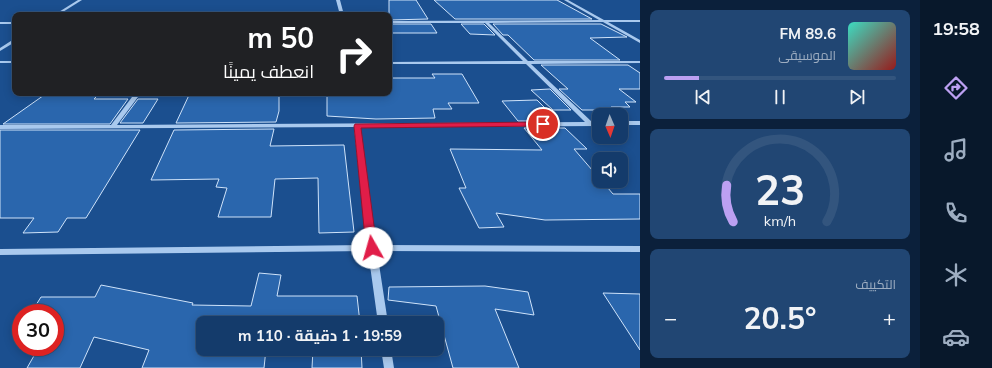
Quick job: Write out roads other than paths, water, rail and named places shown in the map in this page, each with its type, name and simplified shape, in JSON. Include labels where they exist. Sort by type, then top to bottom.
[{"type":"street","points":[[61,12],[80,0]]},
{"type":"street","points":[[338,0],[341,12]]},
{"type":"street","points":[[566,0],[640,42]]},
{"type":"street","points":[[392,22],[640,21]]},
{"type":"street","points":[[486,22],[590,124]]},
{"type":"street","points":[[0,23],[12,23]]},
{"type":"street","points":[[0,50],[12,42]]},
{"type":"street","points":[[0,62],[12,62]]},
{"type":"street","points":[[392,63],[640,62]]},
{"type":"street","points":[[112,127],[136,96]]},
{"type":"street","points":[[628,124],[640,123]]},
{"type":"street","points":[[0,127],[590,124]]},
{"type":"street","points":[[357,126],[382,316]]},
{"type":"street","points":[[0,252],[372,248],[640,249]]},
{"type":"street","points":[[387,356],[389,368]]}]
